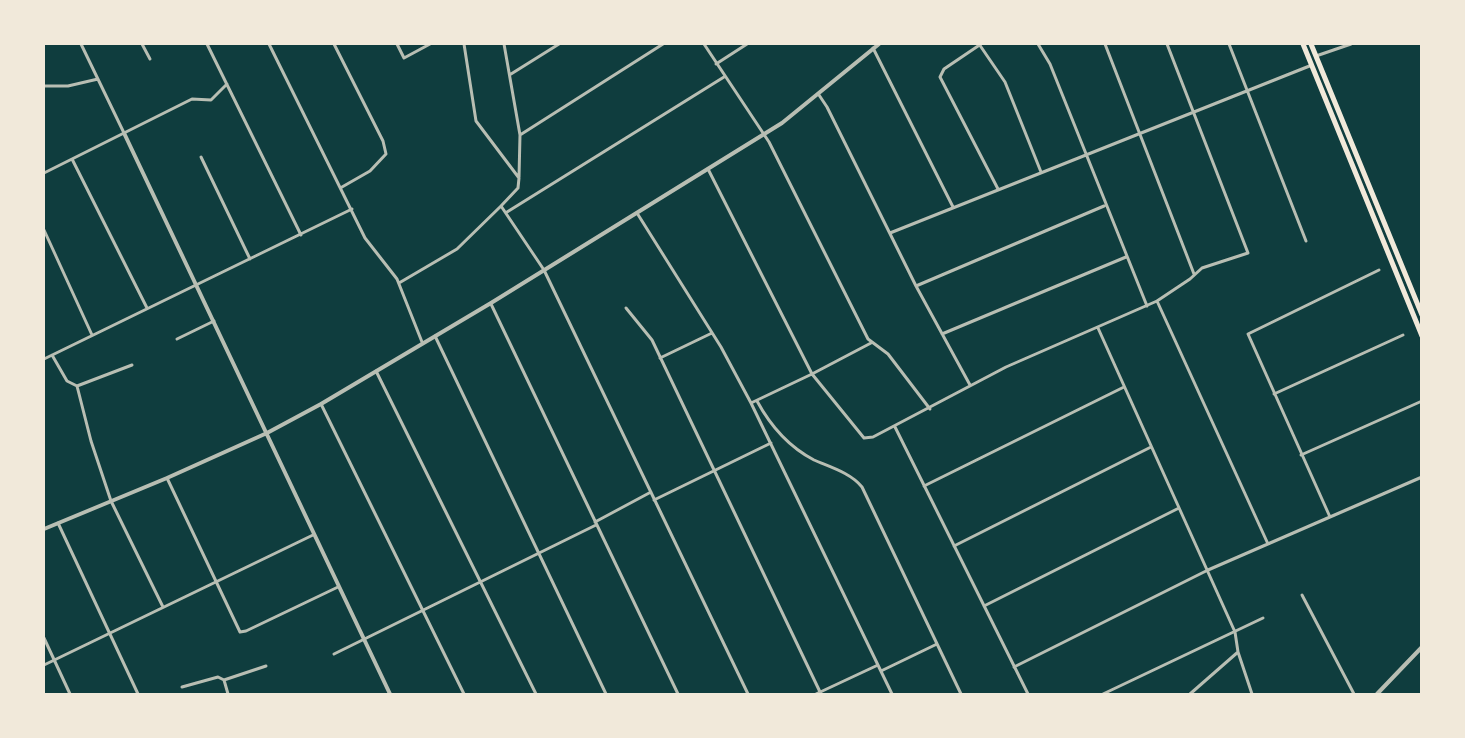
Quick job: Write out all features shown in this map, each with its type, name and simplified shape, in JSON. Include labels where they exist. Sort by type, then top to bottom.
[{"type":"highway","points":[[1303,44],[1422,336]]},
{"type":"highway","points":[[1311,44],[1422,315]]},
{"type":"street","points":[[81,44],[197,284],[388,694]]},
{"type":"street","points":[[142,44],[150,59]]},
{"type":"street","points":[[207,44],[301,235]]},
{"type":"street","points":[[269,44],[342,187],[365,238],[399,283],[422,342]]},
{"type":"street","points":[[334,44],[382,141],[386,154],[370,171],[342,187]]},
{"type":"street","points":[[397,44],[404,58],[430,44]]},
{"type":"street","points":[[464,44],[476,121],[519,178]]},
{"type":"street","points":[[399,283],[457,249],[519,188],[520,135],[504,44]]},
{"type":"street","points":[[511,74],[559,44]]},
{"type":"street","points":[[520,135],[663,44]]},
{"type":"street","points":[[704,44],[763,134],[872,343]]},
{"type":"street","points":[[716,64],[747,44]]},
{"type":"street","points":[[44,529],[267,433],[321,404],[491,303],[763,134],[819,95],[879,44]]},
{"type":"street","points":[[998,189],[940,77],[944,69],[980,44],[1005,82],[1041,172]]},
{"type":"street","points":[[1038,44],[1050,64],[1147,306]]},
{"type":"street","points":[[1105,44],[1194,274]]},
{"type":"street","points":[[708,169],[812,374],[864,438],[873,437],[1006,367],[1157,301],[1202,268],[1248,254],[1167,44]]},
{"type":"street","points":[[1229,44],[1306,241]]},
{"type":"street","points":[[1316,56],[1351,44]]},
{"type":"street","points":[[873,48],[953,207]]},
{"type":"street","points":[[890,233],[1312,65]]},
{"type":"street","points":[[507,212],[724,77]]},
{"type":"street","points":[[44,86],[68,86],[98,79]]},
{"type":"street","points":[[44,173],[192,99],[211,100],[227,84]]},
{"type":"street","points":[[819,95],[827,106],[916,286],[969,386]]},
{"type":"street","points":[[201,157],[250,259]]},
{"type":"street","points":[[72,159],[147,308]]},
{"type":"street","points":[[916,286],[1105,205]]},
{"type":"street","points":[[501,206],[544,270],[748,694]]},
{"type":"street","points":[[44,359],[352,209]]},
{"type":"street","points":[[637,213],[712,333],[751,404],[892,694]]},
{"type":"street","points":[[44,230],[93,335]]},
{"type":"street","points":[[941,334],[1126,257]]},
{"type":"street","points":[[1330,517],[1248,336],[1252,331],[1379,270]]},
{"type":"street","points":[[1157,301],[1268,544]]},
{"type":"street","points":[[491,303],[678,694]]},
{"type":"street","points":[[626,308],[651,340],[660,357],[821,693]]},
{"type":"street","points":[[177,339],[214,321]]},
{"type":"street","points":[[1098,328],[1235,632],[1238,651],[1251,694]]},
{"type":"street","points":[[660,357],[712,333]]},
{"type":"street","points":[[1274,394],[1403,335]]},
{"type":"street","points":[[435,336],[606,694]]},
{"type":"street","points":[[751,404],[872,343],[879,345],[888,354],[930,409]]},
{"type":"street","points":[[52,355],[68,381],[77,386],[91,441],[111,501],[163,608]]},
{"type":"street","points":[[77,386],[132,365]]},
{"type":"street","points":[[375,370],[536,694]]},
{"type":"street","points":[[924,486],[1125,387]]},
{"type":"street","points":[[757,401],[769,420],[792,445],[806,455],[852,477],[862,487],[961,694]]},
{"type":"street","points":[[1301,455],[1422,402]]},
{"type":"street","points":[[321,404],[464,694]]},
{"type":"street","points":[[895,427],[1028,694]]},
{"type":"street","points":[[654,500],[771,443]]},
{"type":"street","points":[[954,546],[1152,447]]},
{"type":"street","points":[[1014,667],[1208,570],[1422,477]]},
{"type":"street","points":[[167,478],[215,581],[242,632],[338,586]]},
{"type":"street","points":[[334,654],[538,555],[651,492]]},
{"type":"street","points":[[984,606],[1179,508]]},
{"type":"street","points":[[58,524],[138,694]]},
{"type":"street","points":[[44,665],[313,535]]},
{"type":"street","points":[[1302,595],[1354,694]]},
{"type":"street","points":[[1102,694],[1263,618]]},
{"type":"street","points":[[44,638],[70,694]]},
{"type":"street","points":[[881,671],[937,644]]},
{"type":"street","points":[[1377,694],[1422,646]]},
{"type":"street","points":[[1191,694],[1238,651]]},
{"type":"street","points":[[816,694],[878,665]]},
{"type":"street","points":[[224,680],[266,666]]},
{"type":"street","points":[[182,687],[218,676],[224,680],[228,694]]}]
